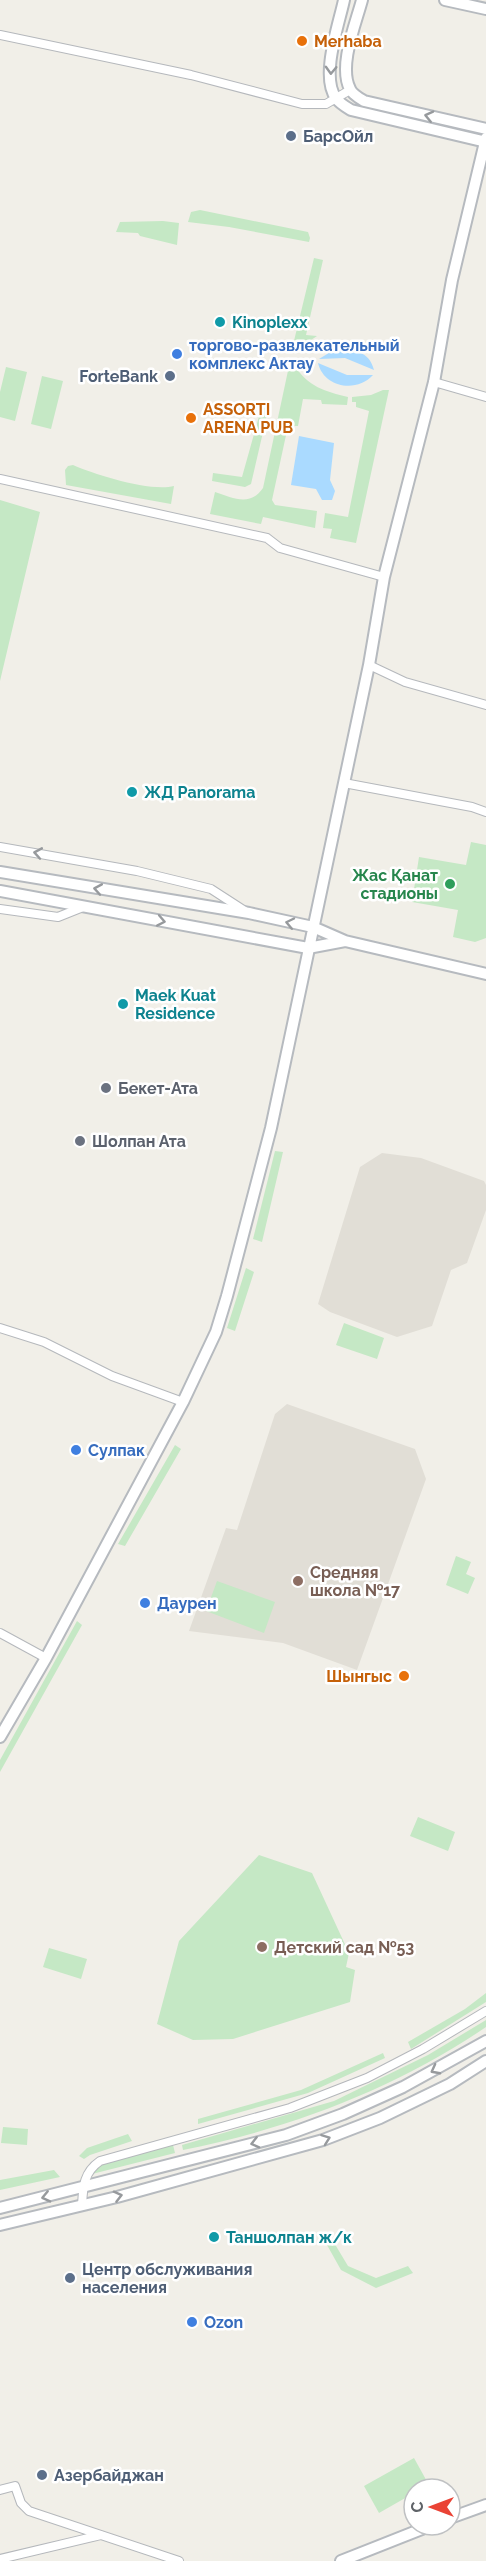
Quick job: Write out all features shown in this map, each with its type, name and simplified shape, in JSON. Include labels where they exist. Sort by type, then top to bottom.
[{"type":"main road","points":[[0,1737],[46,1658],[183,1402],[216,1332],[247,1227],[271,1128],[369,665],[384,577],[434,382],[452,280],[486,141],[351,110],[336,98],[330,83],[330,64],[344,0]]},
{"type":"main road","points":[[362,0],[346,59],[346,76],[350,90],[364,101],[486,129]]},
{"type":"main road","points":[[445,0],[486,9]]},
{"type":"main road","points":[[0,872],[249,913],[313,927],[345,941],[486,974]]},
{"type":"main road","points":[[0,891],[308,948],[345,941]]},
{"type":"main road","points":[[0,2208],[286,2135],[343,2114],[403,2087],[486,2041]]},
{"type":"main road","points":[[0,2225],[280,2154],[323,2140],[380,2118],[450,2084],[486,2061]]},
{"type":"main road","points":[[462,2514],[486,2505]]},
{"type":"main road","points":[[341,2561],[402,2537]]},
{"type":"street","points":[[0,35],[191,75],[302,104],[326,104],[350,90]]},
{"type":"street","points":[[434,382],[486,397]]},
{"type":"street","points":[[0,478],[267,538],[280,548],[384,577]]},
{"type":"street","points":[[369,665],[405,682],[486,705]]},
{"type":"street","points":[[344,783],[472,807],[486,812]]},
{"type":"street","points":[[0,847],[137,871],[211,889],[249,913]]},
{"type":"street","points":[[0,909],[58,916],[86,906]]},
{"type":"street","points":[[0,1328],[44,1342],[112,1376],[183,1402]]},
{"type":"street","points":[[0,1633],[46,1658]]},
{"type":"street","points":[[82,2205],[87,2172],[100,2161],[290,2108],[367,2078],[423,2049],[486,2011]]},
{"type":"street","points":[[0,2490],[15,2486],[21,2504],[29,2511],[179,2561]]},
{"type":"street","points":[[0,2559],[102,2535]]},
{"type":"shaded area","points":[[382,1153],[421,1158],[484,1181],[486,1185],[486,1210],[467,1263],[451,1270],[432,1326],[397,1337],[330,1312],[318,1304],[360,1167]]},
{"type":"shaded area","name":"Средняя школа №17","points":[[287,1404],[415,1449],[426,1479],[357,1670],[283,1643],[189,1631],[226,1528],[237,1530],[275,1414]]},
{"type":"green space","points":[[200,210],[308,232],[309,242],[188,222],[191,212]]},
{"type":"green space","points":[[120,222],[179,223],[177,245],[140,236],[138,233],[116,232]]},
{"type":"green space","points":[[314,258],[323,260],[306,335],[317,336],[299,348],[293,345]]},
{"type":"green space","points":[[289,366],[295,366],[305,379],[318,387],[348,397],[347,405],[322,404],[321,400],[303,399],[298,426],[288,426],[272,500],[275,505],[317,511],[315,528],[263,517],[261,524],[210,514],[215,492],[247,499],[258,494],[263,488]]},
{"type":"green space","points":[[6,367],[27,372],[15,421],[0,417],[0,392]]},
{"type":"green space","points":[[42,376],[63,381],[51,429],[31,424]]},
{"type":"green space","points":[[389,390],[356,543],[330,538],[332,529],[323,528],[325,513],[348,517],[369,411],[356,407],[356,402],[352,402],[352,397],[371,395]]},
{"type":"green space","points":[[263,402],[270,402],[251,484],[245,487],[212,481],[213,473],[242,477]]},
{"type":"green space","points":[[73,465],[109,478],[138,485],[174,486],[171,504],[66,485],[65,470],[68,466]]},
{"type":"green space","points":[[0,500],[40,512],[0,681]]},
{"type":"green space","name":"Жас Қанат стадионы","points":[[471,842],[486,845],[486,938],[475,942],[453,937],[458,910],[412,902],[419,857],[466,865]]},
{"type":"green space","points":[[275,1151],[283,1152],[262,1242],[253,1239]]},
{"type":"green space","points":[[246,1268],[254,1272],[235,1331],[227,1328]]},
{"type":"green space","points":[[344,1323],[384,1338],[377,1359],[336,1345]]},
{"type":"green space","points":[[175,1445],[181,1449],[125,1546],[118,1544]]},
{"type":"green space","points":[[456,1556],[471,1562],[466,1574],[475,1578],[468,1594],[446,1585]]},
{"type":"green space","points":[[217,1581],[275,1602],[264,1633],[206,1611]]},
{"type":"green space","points":[[77,1621],[82,1625],[0,1772],[0,1760]]},
{"type":"green space","points":[[418,1817],[455,1832],[448,1851],[410,1836]]},
{"type":"green space","name":"Детский сад №53","points":[[259,1855],[312,1873],[349,1953],[346,1967],[355,1970],[350,2002],[233,2039],[193,2040],[157,2024],[179,1941]]},
{"type":"green space","points":[[49,1948],[87,1959],[81,1979],[43,1967]]},
{"type":"green space","points":[[486,1993],[486,2002],[411,2049],[408,2042],[465,2009]]},
{"type":"green space","points":[[486,2020],[486,2027],[452,2049],[416,2069],[341,2104],[263,2130],[183,2150],[182,2145],[334,2101],[428,2055]]},
{"type":"green space","points":[[383,2053],[385,2058],[308,2093],[198,2124],[198,2119],[301,2090]]},
{"type":"green space","points":[[3,2127],[28,2129],[27,2145],[1,2143]]},
{"type":"green space","points":[[128,2134],[132,2141],[84,2159],[79,2156],[87,2148]]},
{"type":"green space","points":[[173,2145],[175,2153],[92,2174],[95,2166]]},
{"type":"green space","points":[[54,2170],[60,2177],[0,2190],[0,2180]]},
{"type":"green space","points":[[333,2241],[348,2266],[376,2278],[408,2266],[413,2273],[376,2288],[341,2270],[327,2245]]},
{"type":"green space","points":[[414,2458],[425,2477],[402,2477],[402,2500],[379,2513],[364,2486]]},
{"type":"water","points":[[337,348],[365,355],[372,363],[374,370],[345,358],[319,359]]},
{"type":"water","points":[[318,363],[347,375],[373,375],[358,384],[342,385],[327,378]]},
{"type":"water","points":[[299,436],[334,443],[330,480],[335,491],[332,500],[322,500],[316,489],[291,485]]},
{"type":"place","name":"Merhaba","points":[[302,41]]},
{"type":"place","name":"БарсОйл","points":[[291,136]]},
{"type":"place","name":"Kinoplexx","points":[[220,322]]},
{"type":"place","name":"торгово-развлекательный комплекс Актау","points":[[177,354]]},
{"type":"place","name":"ForteBank","points":[[170,376]]},
{"type":"place","name":"ASSORTI ARENA PUB","points":[[191,418]]},
{"type":"place","name":"ЖД Panorama","points":[[132,792]]},
{"type":"place","name":"Жас Қанат стадионы","points":[[450,884]]},
{"type":"place","name":"Maek Kuat Residence","points":[[123,1004]]},
{"type":"place","name":"Бекет-Ата","points":[[106,1088]]},
{"type":"place","name":"Шолпан Ата","points":[[80,1141]]},
{"type":"place","name":"Сулпак","points":[[76,1450]]},
{"type":"place","name":"Средняя школа №17","points":[[298,1581]]},
{"type":"place","name":"Даурен","points":[[145,1603]]},
{"type":"place","name":"Шынгыс","points":[[404,1676]]},
{"type":"place","name":"Детский сад №53","points":[[262,1947]]},
{"type":"place","name":"Таншолпан ж/к","points":[[214,2237]]},
{"type":"place","name":"Центр обслуживания населения","points":[[70,2278]]},
{"type":"place","name":"Ozon","points":[[192,2322]]},
{"type":"place","name":"Азербайджан","points":[[42,2475]]}]
